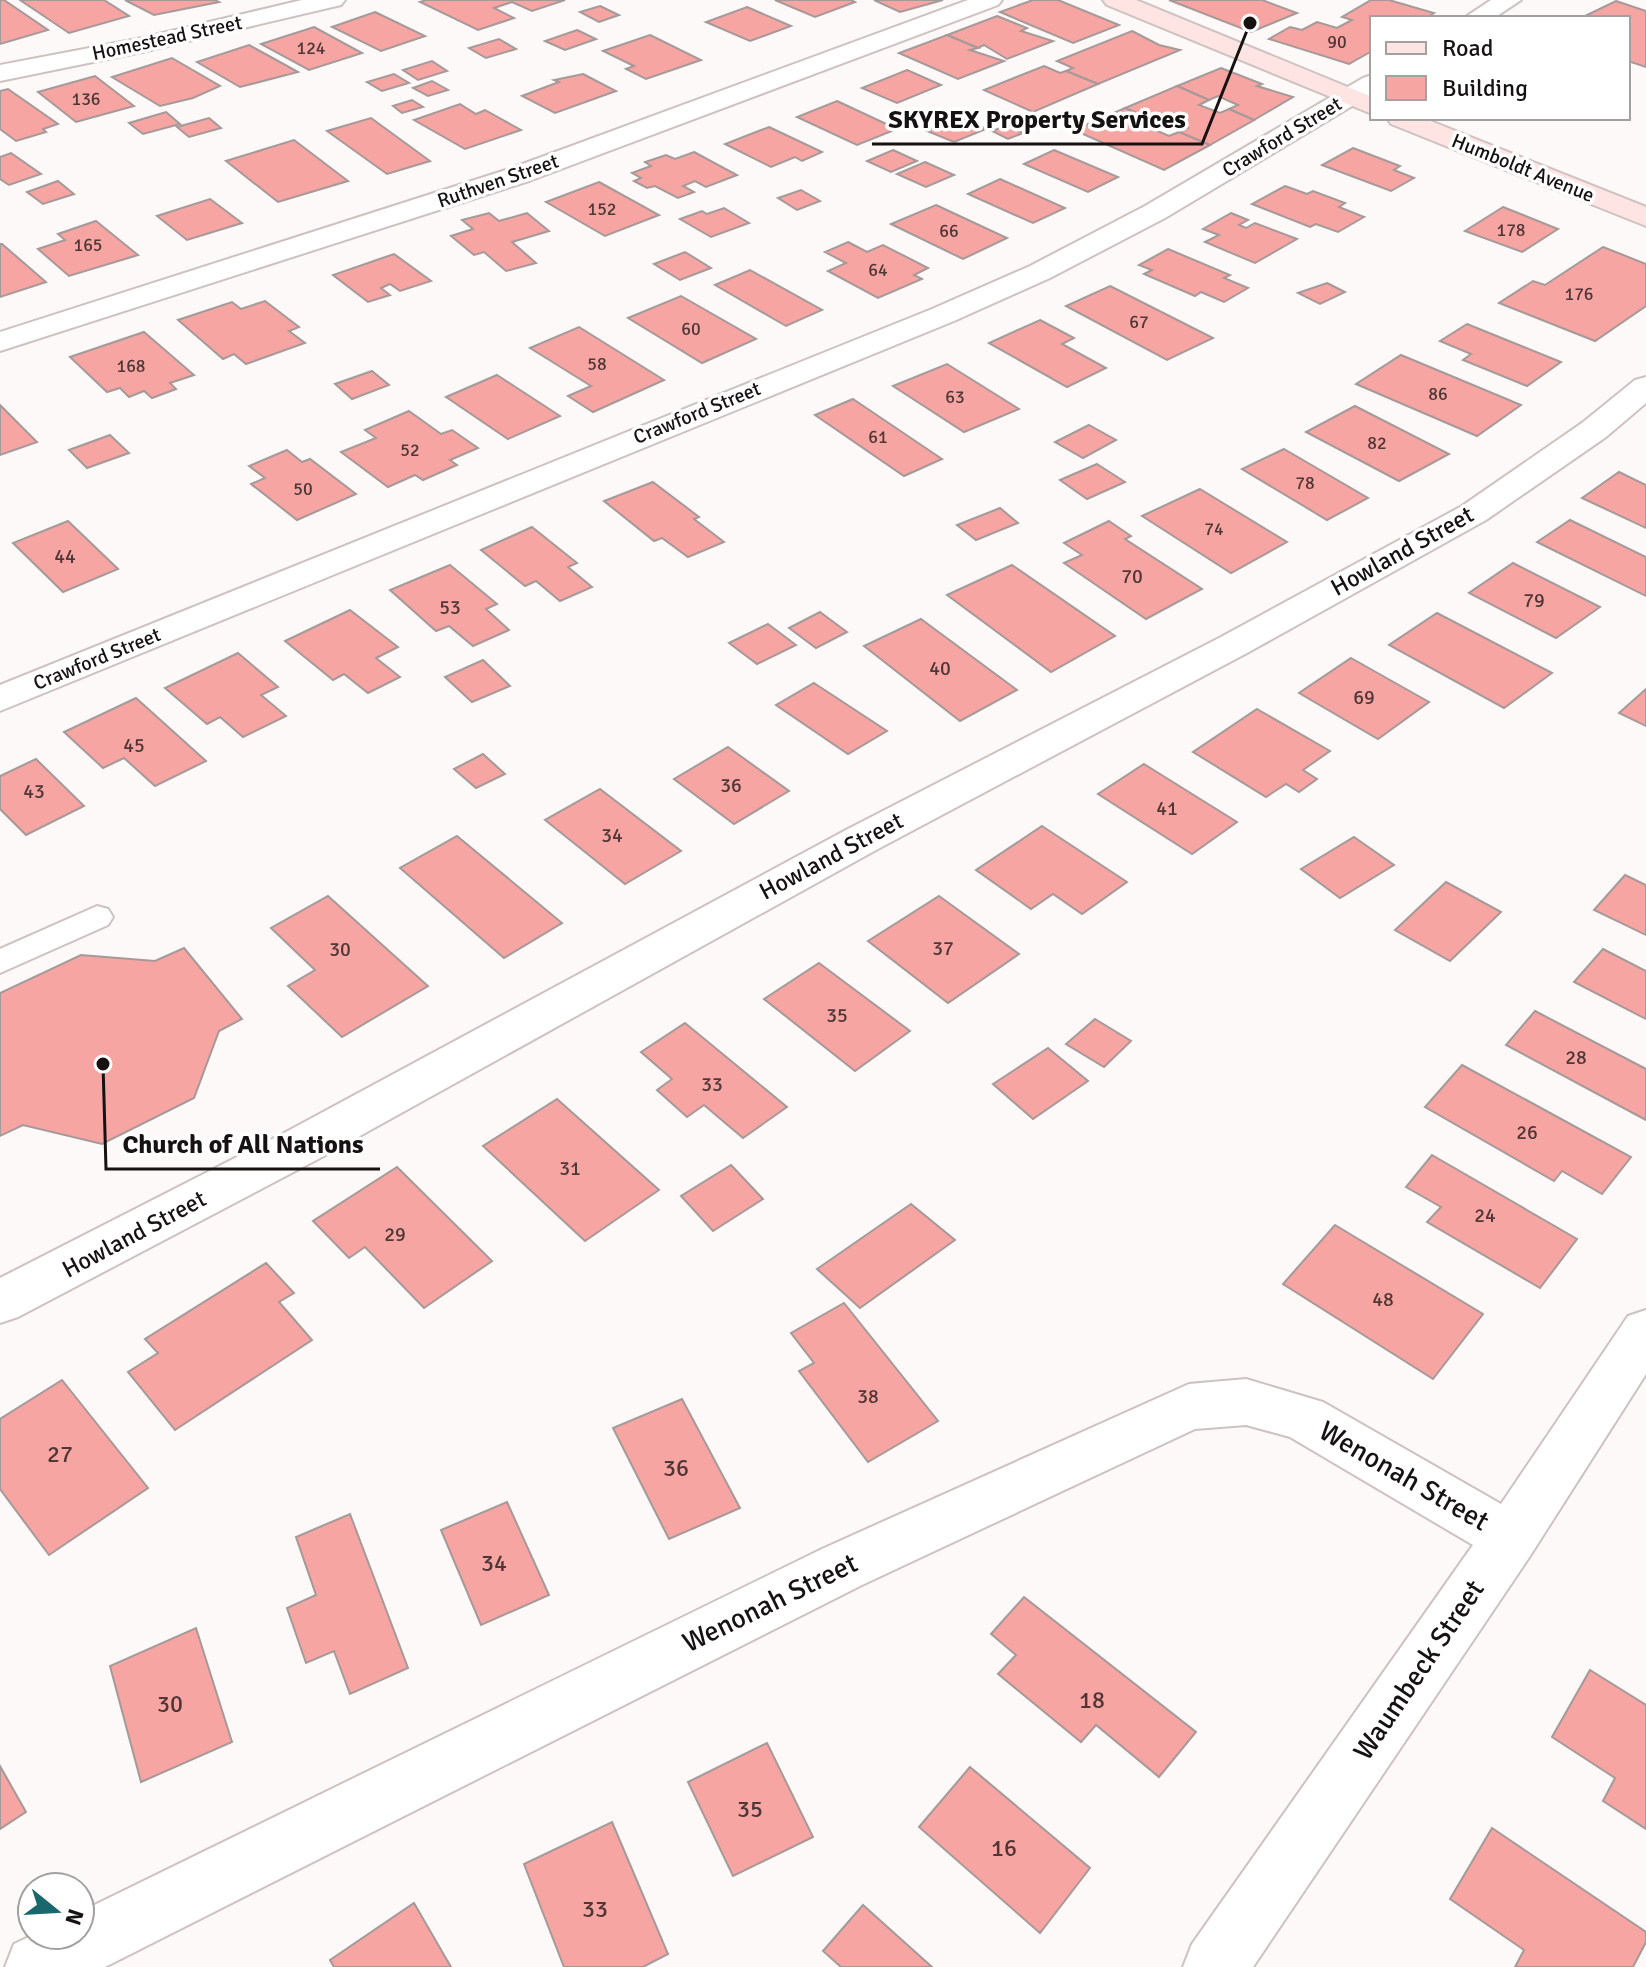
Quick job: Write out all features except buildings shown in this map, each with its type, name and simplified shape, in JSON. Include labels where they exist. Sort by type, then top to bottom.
[{"type":"street","name":"Homestead Street","points":[[0,73],[142,45],[333,0]]},
{"type":"street","name":"Ruthven Street","points":[[0,342],[519,175],[990,0]]},
{"type":"street","points":[[1115,0],[1365,96]]},
{"type":"street","points":[[1480,16],[1509,0]]},
{"type":"street","name":"Crawford Street","points":[[0,699],[1026,278],[1155,212],[1365,96]]},
{"type":"street","name":"Humboldt Avenue","points":[[1405,120],[1646,217]]},
{"type":"street","name":"Howland Street","points":[[0,1302],[303,1145],[847,847],[1234,645],[1474,513],[1594,430],[1646,387]]},
{"type":"street","name":"Waumbeck Street","points":[[1215,1967],[1510,1538],[1646,1331]]},
{"type":"street","name":"Wenonah Street","points":[[37,1967],[842,1567],[1189,1407],[1246,1402],[1304,1418],[1510,1538]]},
{"type":"lane","points":[[0,962],[97,917]]},
{"type":"place","name":"SKYREX Property Services","points":[[1250,23]]},
{"type":"place","name":"Church of All Nations","points":[[103,1064]]}]
